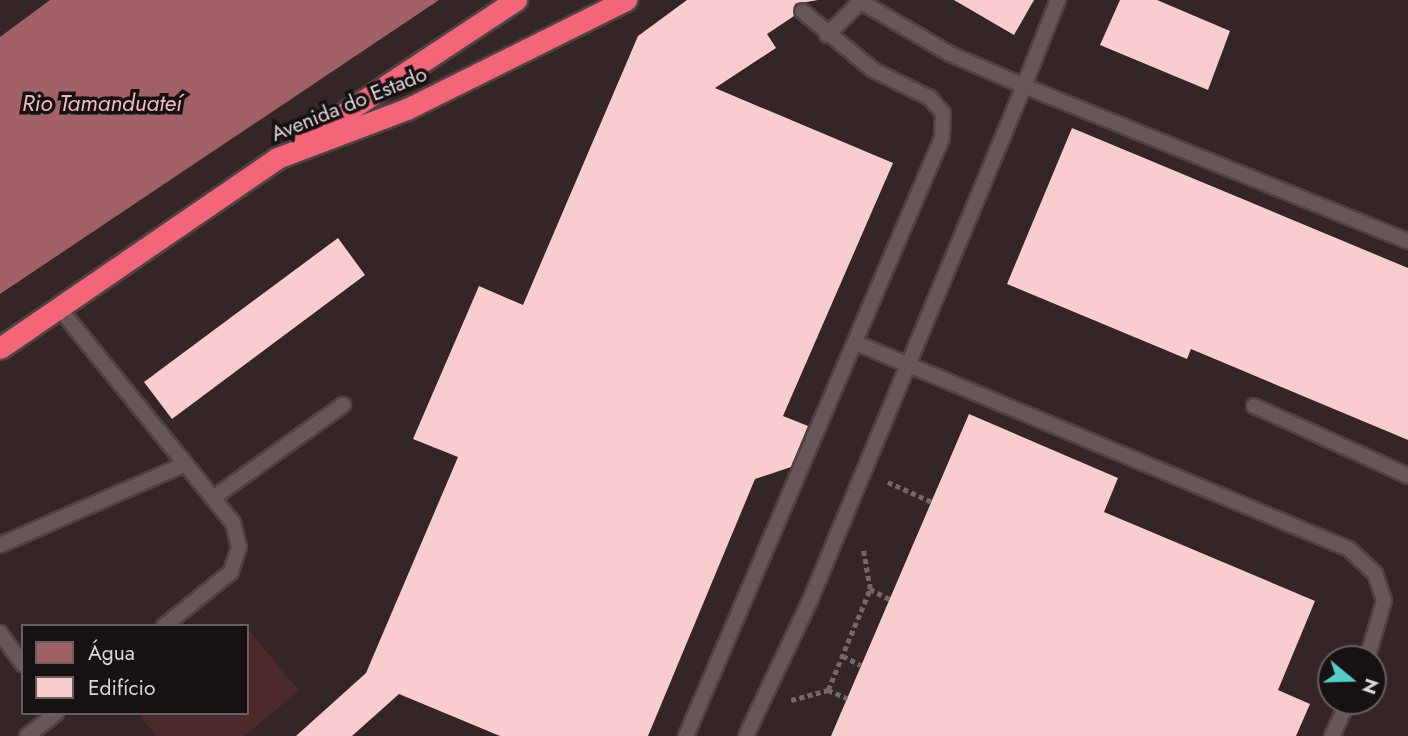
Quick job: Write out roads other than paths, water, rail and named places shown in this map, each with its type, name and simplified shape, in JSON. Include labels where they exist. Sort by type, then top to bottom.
[{"type":"highway","points":[[277,158],[516,0]]},
{"type":"highway","name":"Avenida do Estado","points":[[0,348],[277,158],[407,109],[626,0]]},
{"type":"lane","points":[[746,736],[906,368],[1058,0]]},
{"type":"lane","points":[[827,35],[859,1],[950,54],[1408,241]]},
{"type":"lane","points":[[686,736],[942,138],[943,113],[827,35],[802,11]]},
{"type":"lane","points":[[59,308],[233,523],[239,547],[230,572],[166,624]]},
{"type":"lane","points":[[856,343],[906,368],[1252,503],[1349,549],[1375,573],[1384,601],[1371,645]]},
{"type":"lane","points":[[213,498],[342,405]]},
{"type":"lane","points":[[1254,406],[1408,476]]},
{"type":"lane","points":[[0,545],[185,464]]},
{"type":"lane","points":[[0,633],[21,662]]},
{"type":"lane","points":[[27,736],[53,715]]},
{"type":"lane","points":[[1332,736],[1342,715]]},
{"type":"water","name":"Rio Tamanduateí","points":[[50,0],[439,0],[0,294],[0,37]]}]
